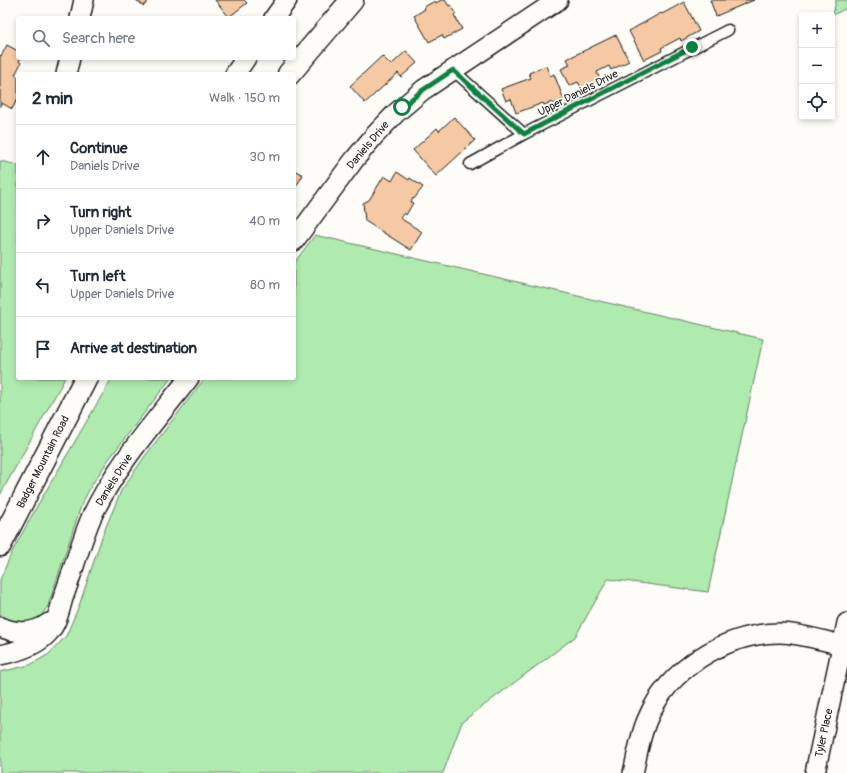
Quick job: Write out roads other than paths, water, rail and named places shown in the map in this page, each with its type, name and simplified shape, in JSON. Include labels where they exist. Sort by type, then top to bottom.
[{"type":"main road","points":[[291,72],[352,0]]},
{"type":"main road","name":"Badger Mountain Road","points":[[0,545],[85,380]]},
{"type":"street","points":[[80,16],[84,0]]},
{"type":"street","points":[[275,16],[287,0]]},
{"type":"street","name":"Daniels Drive","points":[[296,238],[354,160],[374,136],[409,101],[423,90],[558,0]]},
{"type":"street","points":[[66,72],[70,60]]},
{"type":"street","points":[[236,72],[245,60]]},
{"type":"street","name":"Daniels Drive","points":[[0,655],[37,642],[49,631],[64,596],[84,536],[100,500],[119,470],[187,380]]},
{"type":"street","name":"Daniels Drive","points":[[0,627],[10,631],[21,632],[31,632],[41,629],[53,618],[64,596]]},
{"type":"street","name":"Tyler Place","points":[[815,773],[847,623]]},
{"type":"street","points":[[633,773],[647,720],[662,694],[677,677],[694,662],[730,642],[754,635],[781,633],[842,645]]},
{"type":"lane","name":"Upper Daniels Drive","points":[[470,164],[524,134],[728,30]]},
{"type":"lane","points":[[453,70],[524,134]]}]
